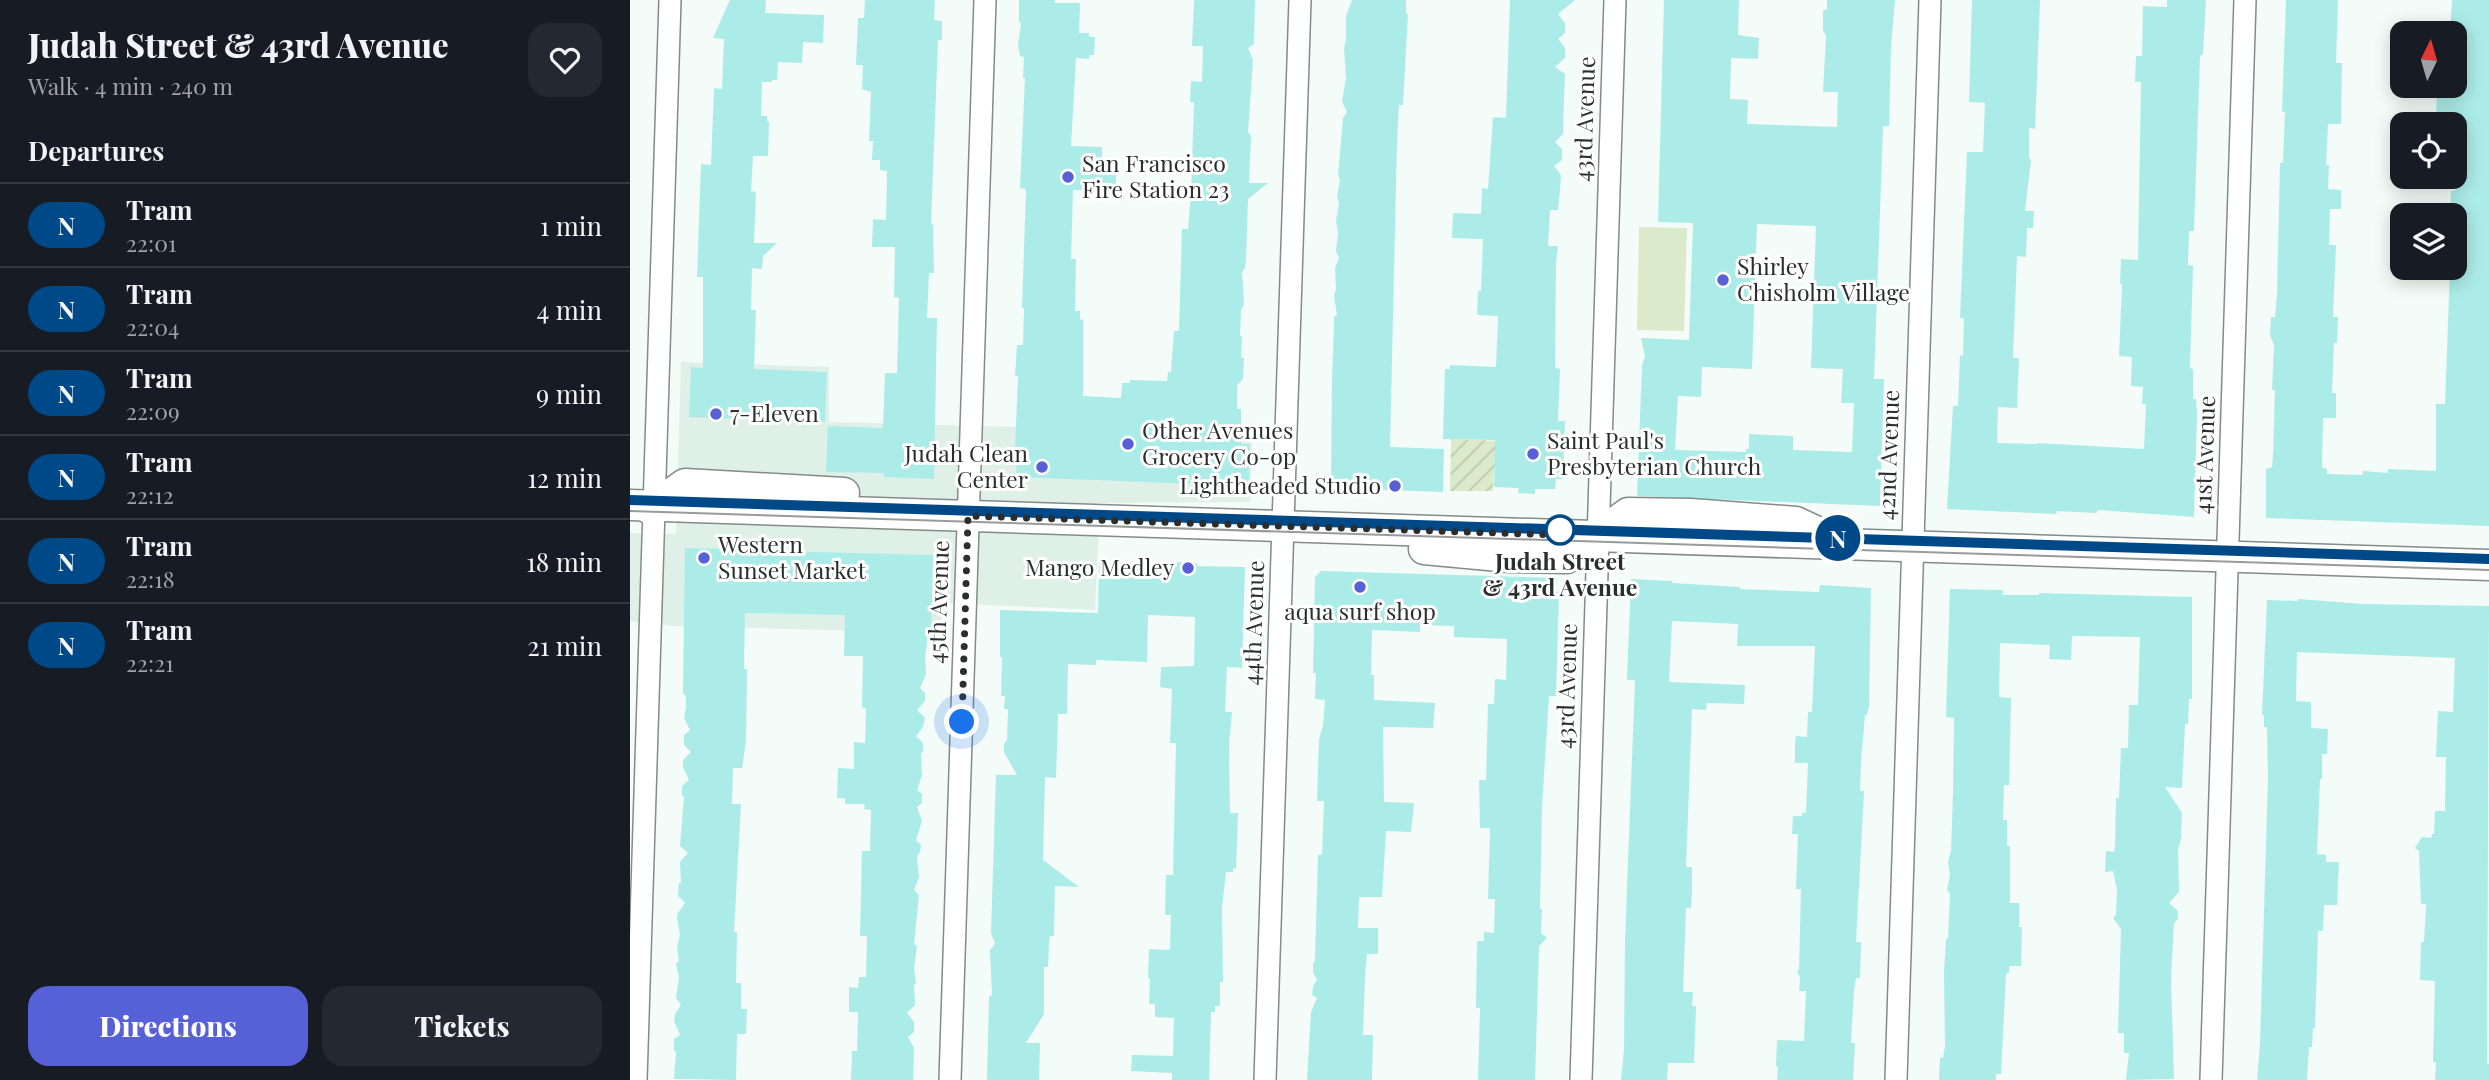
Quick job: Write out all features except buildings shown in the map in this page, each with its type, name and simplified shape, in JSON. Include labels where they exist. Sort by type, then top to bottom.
[{"type":"street","points":[[636,1080],[638,511],[670,0]]},
{"type":"street","name":"45th Avenue","points":[[950,1080],[985,0]]},
{"type":"street","name":"44th Avenue","points":[[1265,1080],[1300,0]]},
{"type":"street","name":"43rd Avenue","points":[[1581,1080],[1615,0]]},
{"type":"street","name":"42nd Avenue","points":[[1896,1080],[1930,0]]},
{"type":"street","name":"41st Avenue","points":[[2211,1080],[2245,0]]},
{"type":"street","points":[[638,511],[880,513],[2489,565]]},
{"type":"shaded area","points":[[681,362],[829,367],[829,422],[1252,433],[1250,502],[1100,503],[1095,610],[943,603],[941,633],[674,626],[630,621],[630,533],[676,534]]},
{"type":"green space","points":[[1639,227],[1687,228],[1684,331],[1637,330]]},
{"type":"green space","points":[[1451,439],[1502,441],[1501,467],[1494,467],[1493,491],[1450,491]]},
{"type":"tram line","points":[[630,500],[694,502]]},
{"type":"tram line","name":"N","points":[[630,500],[2489,559]]},
{"type":"tram line","points":[[806,506],[904,509]]},
{"type":"tram line","points":[[630,511],[2489,570]]},
{"type":"tram line","points":[[1072,514],[1293,521]]},
{"type":"tram line","points":[[1349,523],[1429,526]]},
{"type":"tram line","points":[[1558,530],[1639,532]]},
{"type":"tram line","points":[[1751,536],[1873,540]]},
{"type":"tram line","points":[[2192,550],[2489,559]]},
{"type":"place","name":"San Francisco Fire Station 23","points":[[1068,177]]},
{"type":"place","name":"Shirley Chisholm Village","points":[[1723,280]]},
{"type":"place","name":"7-Eleven","points":[[716,414]]},
{"type":"place","name":"Other Avenues Grocery Co-op","points":[[1128,444]]},
{"type":"place","name":"Saint Paul's Presbyterian Church","points":[[1533,454]]},
{"type":"place","name":"Judah Clean Center","points":[[1042,467]]},
{"type":"place","name":"Lightheaded Studio","points":[[1395,486]]},
{"type":"place","name":"Judah Street & 43rd Avenue","points":[[1560,530]]},
{"type":"place","name":"Western Sunset Market","points":[[704,558]]},
{"type":"place","name":"Mango Medley","points":[[1188,568]]},
{"type":"place","name":"aqua surf shop","points":[[1360,587]]},
{"type":"route","points":[[962,722],[968,516],[1559,535],[1560,530]]}]
